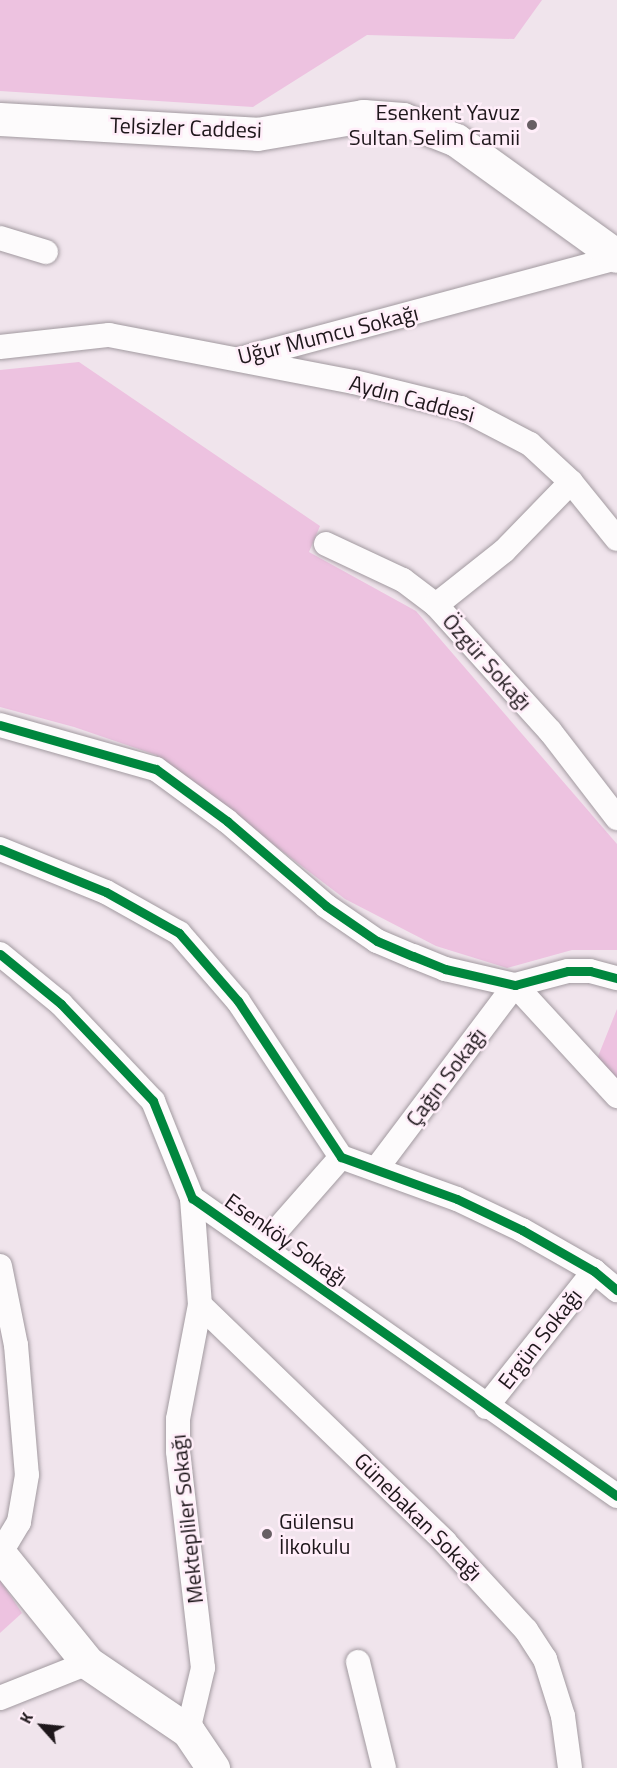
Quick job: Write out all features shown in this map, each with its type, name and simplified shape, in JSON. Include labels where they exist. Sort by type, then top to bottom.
[{"type":"street","name":"Telsizler Caddesi","points":[[0,119],[257,134],[363,116],[403,119],[456,140],[617,257]]},
{"type":"street","points":[[0,238],[46,252]]},
{"type":"street","name":"Uğur Mumcu Sokağı","points":[[0,347],[109,335],[232,361],[617,257]]},
{"type":"street","name":"Aydın Caddesi","points":[[232,361],[354,382],[461,408],[530,444],[571,482],[617,539]]},
{"type":"street","points":[[435,605],[504,551],[571,482]]},
{"type":"street","name":"Özgür Sokağı","points":[[326,544],[403,580],[435,605],[550,732],[617,818]]},
{"type":"street","points":[[0,725],[149,765],[228,821],[326,906],[378,941],[445,969],[514,985],[568,971],[590,971],[617,978]]},
{"type":"street","points":[[0,849],[106,892],[179,933],[238,1001],[341,1157],[377,1168],[468,1204],[594,1271],[617,1290]]},
{"type":"street","name":"Esenköy Sokağı","points":[[0,954],[61,1004],[153,1101],[192,1198],[486,1407],[617,1496]]},
{"type":"street","points":[[514,985],[617,1096]]},
{"type":"street","name":"Çağın Sokağı","points":[[377,1168],[514,985]]},
{"type":"street","points":[[262,1247],[341,1157]]},
{"type":"street","name":"Mektepliler Sokağı","points":[[188,1731],[203,1668],[184,1518],[178,1419],[200,1305],[192,1198]]},
{"type":"street","points":[[0,1266],[16,1345],[27,1475],[19,1522],[0,1554],[88,1663],[188,1731],[213,1768]]},
{"type":"street","name":"Ergün Sokağı","points":[[486,1407],[594,1271]]},
{"type":"street","name":"Günebakan Sokağı","points":[[200,1305],[445,1542],[526,1630],[545,1659],[563,1716],[570,1768]]},
{"type":"street","points":[[358,1662],[384,1768]]},
{"type":"street","points":[[0,1698],[88,1663]]},
{"type":"shaded area","points":[[0,0],[542,0],[514,39],[367,35],[253,107],[0,91]]},
{"type":"shaded area","points":[[79,362],[320,526],[309,552],[416,611],[617,844],[617,950],[572,950],[507,968],[436,946],[345,899],[156,755],[74,727],[0,707],[0,370]]},
{"type":"shaded area","points":[[617,1009],[617,1086],[597,1059]]},
{"type":"shaded area","points":[[0,1580],[22,1613],[0,1633]]},
{"type":"cycle path","points":[[0,725],[156,769],[227,821],[326,906],[377,941],[413,956],[445,969],[515,985],[568,971],[590,971],[617,978]]},
{"type":"cycle path","points":[[0,849],[106,892],[179,933],[238,1001],[341,1157],[457,1199],[522,1230],[594,1271],[617,1290]]},
{"type":"cycle path","points":[[0,954],[61,1004],[153,1101],[192,1198],[617,1496]]},
{"type":"place","name":"Esenkent Yavuz Sultan Selim Camii","points":[[532,125]]},
{"type":"place","name":"Gülensu İlkokulu","points":[[267,1534]]}]
